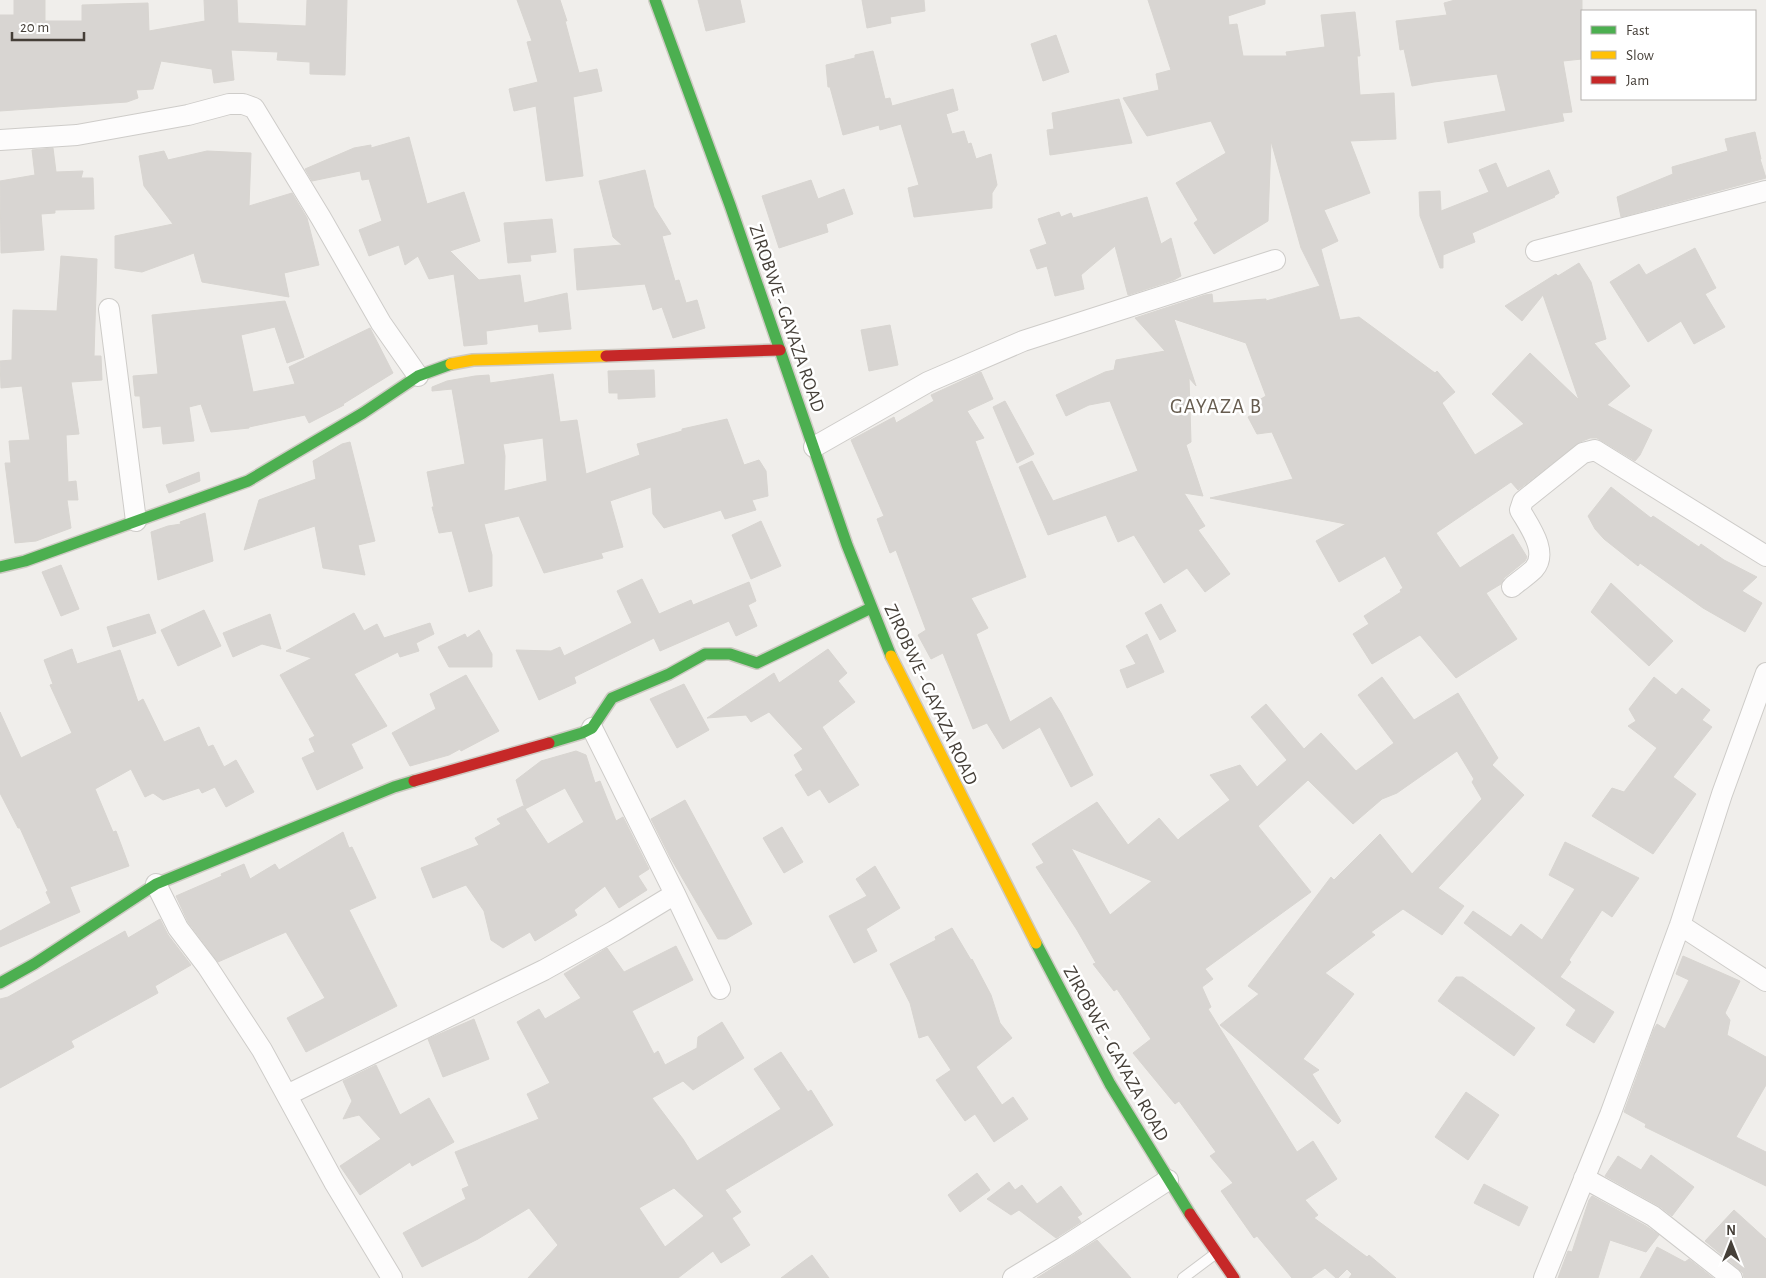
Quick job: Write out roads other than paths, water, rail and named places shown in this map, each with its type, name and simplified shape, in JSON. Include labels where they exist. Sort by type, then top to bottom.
[{"type":"street","name":"ZIROBWE - GAYAZA ROAD","points":[[655,0],[780,350],[847,545],[894,664],[1006,886],[1110,1084],[1168,1180],[1234,1278]]},
{"type":"street","points":[[0,140],[77,135],[188,115],[229,104],[243,104],[254,108],[382,322],[418,376]]},
{"type":"street","points":[[1536,251],[1766,191]]},
{"type":"street","points":[[814,447],[928,382],[1023,341],[1275,260]]},
{"type":"street","points":[[109,309],[136,520]]},
{"type":"street","points":[[0,567],[25,561],[136,520],[248,482],[363,413],[418,376],[444,366],[473,360],[780,350]]},
{"type":"street","points":[[1512,586],[1535,568],[1540,553],[1537,540],[1520,510],[1523,501],[1583,453],[1595,450],[1766,556]]},
{"type":"street","points":[[0,983],[34,964],[156,884],[394,787],[582,733],[592,728],[612,698],[669,674],[705,654],[730,654],[757,663],[871,608]]},
{"type":"street","points":[[1544,1278],[1610,1114],[1680,925],[1722,794],[1766,673]]},
{"type":"street","points":[[592,728],[720,989]]},
{"type":"street","points":[[156,884],[178,928],[262,1050],[334,1182],[392,1278]]},
{"type":"street","points":[[288,1095],[544,970],[675,894]]},
{"type":"street","points":[[1680,925],[1766,981]]},
{"type":"street","points":[[1584,1178],[1653,1216],[1732,1278]]},
{"type":"street","points":[[1012,1278],[1168,1180]]},
{"type":"lane","points":[[1183,1278],[1216,1253]]},
{"type":"district","name":"GAYAZA B","points":[[1216,406]]}]
